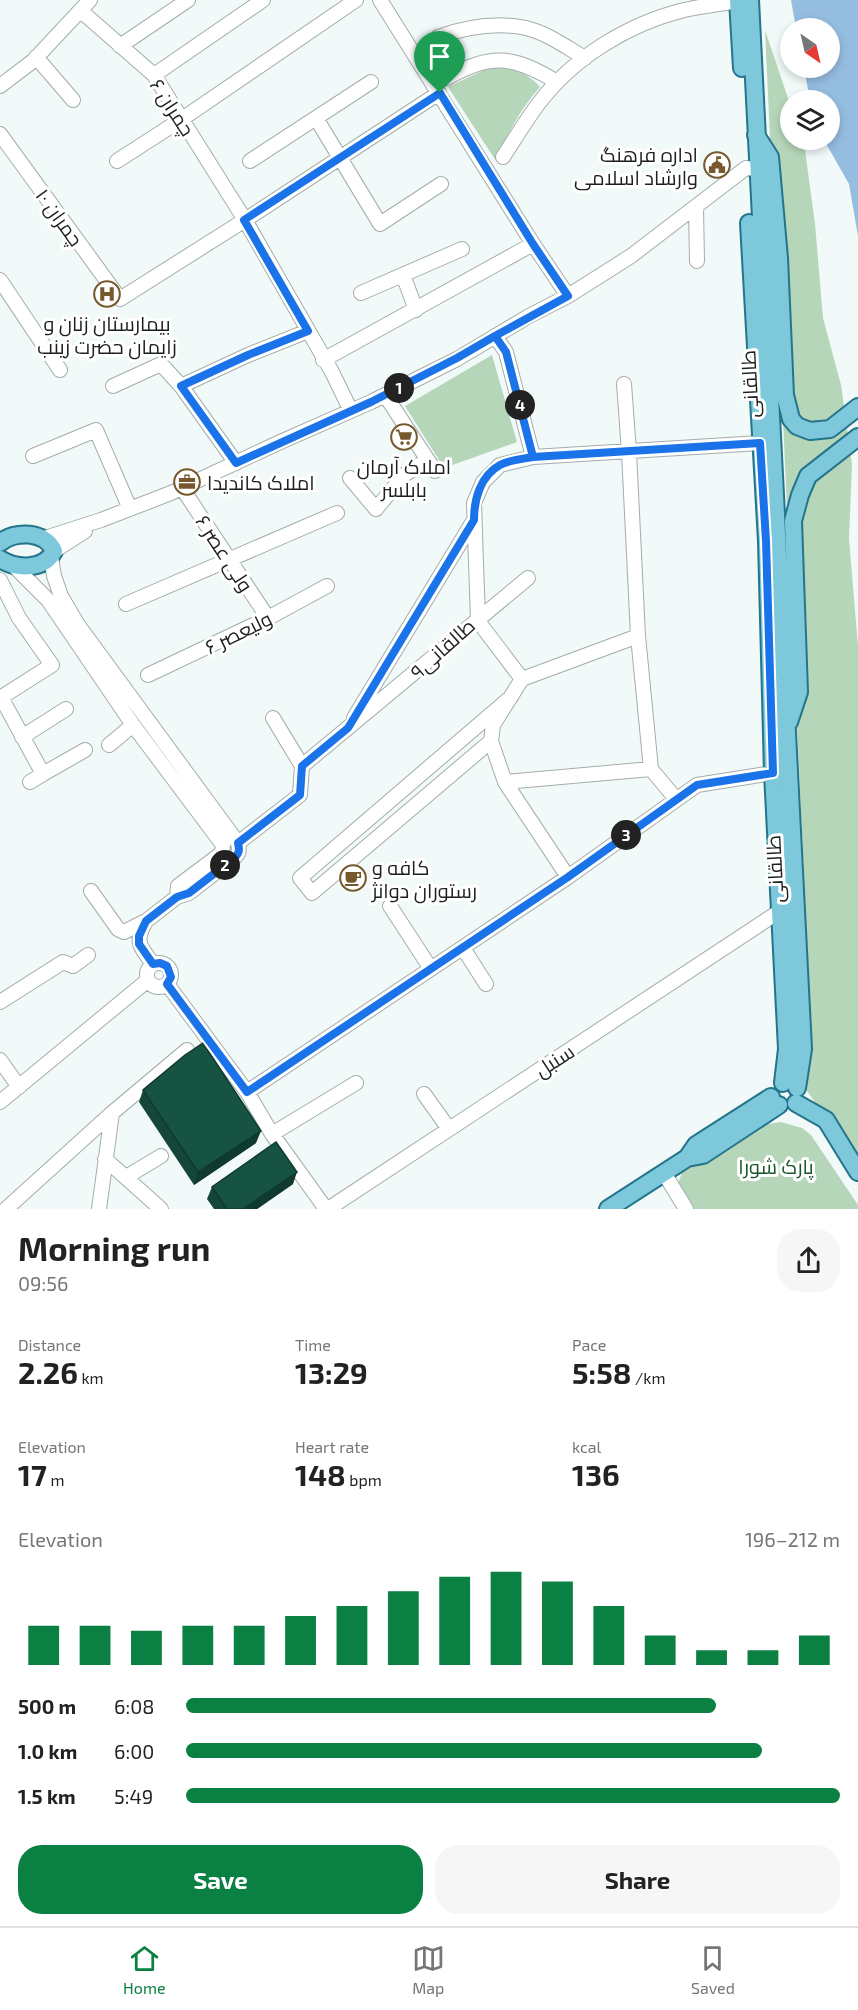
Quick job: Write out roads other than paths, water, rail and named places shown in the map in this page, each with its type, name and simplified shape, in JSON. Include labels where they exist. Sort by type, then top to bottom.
[{"type":"main road","name":"طالقانی","points":[[742,0],[756,134],[752,168],[760,443],[787,1049],[786,1095]]},
{"type":"main road","name":"طالقانی","points":[[742,0],[788,726],[803,1049],[786,1095]]},
{"type":"main road","points":[[756,134],[770,157],[779,258],[785,395],[791,419],[797,426],[810,431],[830,429],[858,407]]},
{"type":"main road","points":[[788,726],[800,692],[793,521],[796,506],[808,476],[858,437]]},
{"type":"main road","points":[[0,526],[50,549],[39,564],[7,562]]},
{"type":"main road","points":[[0,543],[10,536],[23,535]]},
{"type":"main road","points":[[608,1209],[687,1158],[696,1145],[786,1095],[826,1120],[858,1172]]},
{"type":"street","points":[[0,86],[36,57],[90,0]]},
{"type":"street","points":[[120,46],[188,0]]},
{"type":"street","points":[[154,75],[264,0]]},
{"type":"street","points":[[117,161],[356,0]]},
{"type":"street","points":[[380,0],[568,296]]},
{"type":"street","points":[[503,157],[538,103],[557,82],[585,58],[623,34],[652,21],[684,10],[742,0]]},
{"type":"street","name":"چمران ۶","points":[[81,11],[154,75],[244,220],[351,411]]},
{"type":"street","points":[[438,37],[486,26],[526,28],[550,37],[585,58]]},
{"type":"street","points":[[36,57],[73,100]]},
{"type":"street","points":[[447,78],[466,67],[483,61],[502,60],[521,63],[557,82]]},
{"type":"street","points":[[250,160],[371,82]]},
{"type":"street","points":[[244,220],[440,93]]},
{"type":"street","points":[[316,118],[380,224],[441,184]]},
{"type":"street","name":"چمران ۱۰","points":[[0,134],[120,299],[244,220]]},
{"type":"street","points":[[91,891],[122,932],[146,921],[177,897],[189,893],[238,855],[240,850],[238,843],[78,625],[61,596],[50,549],[100,520],[182,488],[385,395],[457,358],[568,296],[631,256],[752,168]]},
{"type":"street","points":[[696,208],[697,261]]},
{"type":"street","points":[[323,360],[533,244]]},
{"type":"street","points":[[362,293],[462,249]]},
{"type":"street","points":[[403,275],[416,310]]},
{"type":"street","points":[[0,280],[60,370]]},
{"type":"street","points":[[181,386],[248,355],[308,331]]},
{"type":"street","points":[[495,336],[506,352],[533,457]]},
{"type":"street","points":[[113,386],[162,364],[181,386],[236,463]]},
{"type":"street","points":[[624,384],[638,636],[651,769],[676,799]]},
{"type":"street","points":[[350,477],[376,509],[404,476],[431,465],[385,395]]},
{"type":"street","points":[[33,456],[96,430],[130,509]]},
{"type":"street","name":"طالقانی۹","points":[[302,766],[478,621],[474,503],[483,482],[500,465],[533,457],[760,443]]},
{"type":"street","name":"ولی عصر ۶","points":[[182,488],[268,618]]},
{"type":"street","points":[[126,604],[337,513]]},
{"type":"street","points":[[348,728],[474,520]]},
{"type":"street","points":[[7,562],[48,600],[133,725],[223,845],[222,853],[178,886],[177,897]]},
{"type":"street","points":[[522,679],[478,621],[528,578]]},
{"type":"street","points":[[0,580],[19,618],[52,665],[0,697],[43,774]]},
{"type":"street","name":"ولیعصر ۶","points":[[148,675],[268,618],[327,586]]},
{"type":"street","points":[[568,877],[505,782],[491,741],[493,725],[522,679],[638,636]]},
{"type":"street","points":[[491,741],[312,893],[300,878],[511,697]]},
{"type":"street","points":[[22,737],[66,709]]},
{"type":"street","points":[[238,843],[300,795],[302,766],[273,718]]},
{"type":"street","points":[[109,745],[133,725]]},
{"type":"street","points":[[155,754],[167,746]]},
{"type":"street","points":[[30,782],[85,750]]},
{"type":"street","points":[[505,782],[651,769]]},
{"type":"street","points":[[247,1092],[568,877],[697,785],[773,773]]},
{"type":"street","points":[[390,906],[430,969]]},
{"type":"street","name":"سنبل","points":[[327,1209],[780,911]]},
{"type":"street","points":[[146,921],[139,936],[139,944],[153,964]]},
{"type":"street","points":[[463,948],[486,984]]},
{"type":"street","points":[[0,1002],[63,962],[73,966],[88,955]]},
{"type":"street","points":[[160,963],[167,966],[171,977],[167,984],[155,987],[148,980],[147,973],[153,964],[160,963]]},
{"type":"street","points":[[0,1102],[148,980]]},
{"type":"street","points":[[167,984],[247,1092],[272,1134],[327,1209]]},
{"type":"street","points":[[6,1209],[112,1113],[187,1050]]},
{"type":"street","points":[[0,1060],[19,1087]]},
{"type":"street","points":[[272,1134],[356,1083]]},
{"type":"street","points":[[424,1094],[449,1130]]},
{"type":"street","points":[[99,1209],[112,1113]]},
{"type":"street","points":[[126,1177],[161,1156]]},
{"type":"street","points":[[105,1159],[161,1209]]},
{"type":"street","points":[[664,1173],[686,1209]]},
{"type":"water","points":[[791,0],[858,0],[858,236],[849,184],[830,150],[840,150],[840,90],[808,90],[806,78],[840,78],[840,18],[794,18]]},
{"type":"place","name":"اداره فرهنگ وارشاد اسلامی","points":[[717,165]]},
{"type":"place","name":"بیمارستان زنان و زایمان حضرت زینب","points":[[107,294]]},
{"type":"place","name":"املاک آرمان بابلسر","points":[[404,437]]},
{"type":"place","name":"املاک کاندیدا","points":[[187,482]]},
{"type":"place","name":"کافه و رستوران دوانژ","points":[[353,878]]},
{"type":"park label","name":"پارک شورا","points":[[776,1166]]}]
